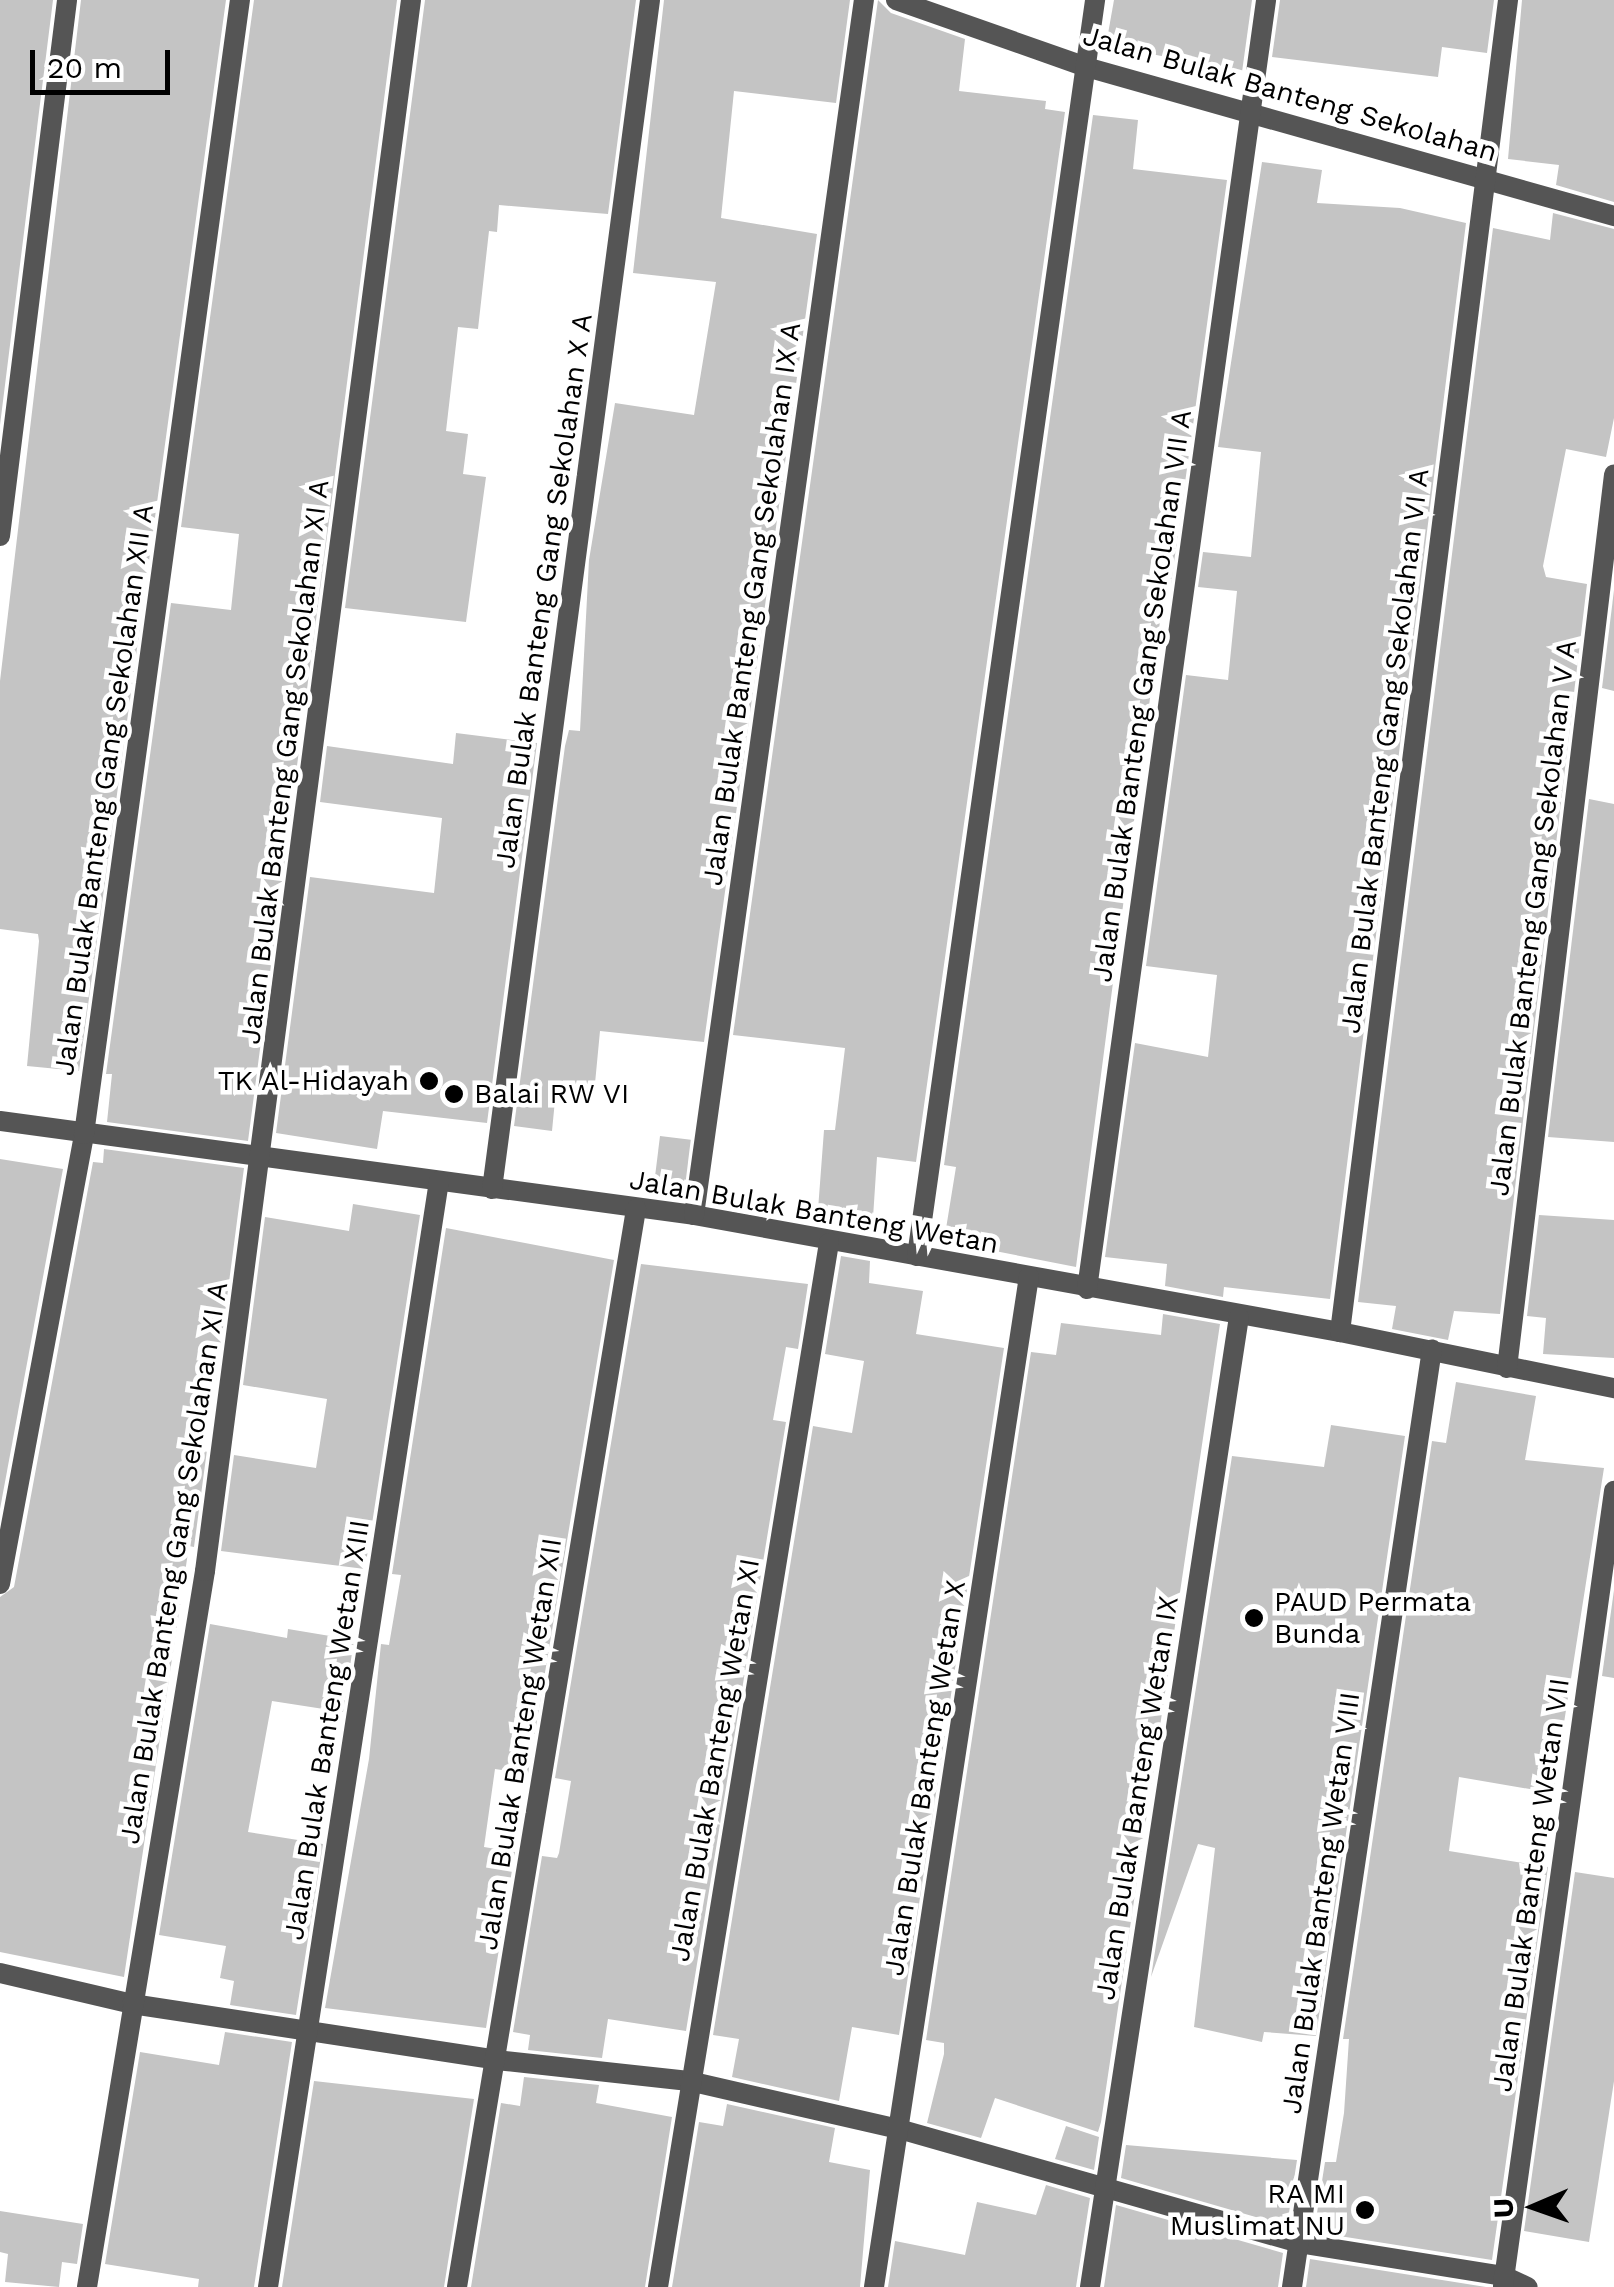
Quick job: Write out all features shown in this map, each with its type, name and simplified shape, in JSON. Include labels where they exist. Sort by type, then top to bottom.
[{"type":"street","points":[[0,536],[67,0]]},
{"type":"street","name":"Jalan Bulak Banteng Gang Sekolahan XII A","points":[[0,1584],[84,1134],[240,0]]},
{"type":"street","name":"Jalan Bulak Banteng Gang Sekolahan XI A","points":[[87,2287],[205,1570],[263,1152],[411,0]]},
{"type":"street","name":"Jalan Bulak Banteng Gang Sekolahan X A","points":[[492,1189],[650,0]]},
{"type":"street","name":"Jalan Bulak Banteng Gang Sekolahan IX A","points":[[694,1215],[864,0]]},
{"type":"street","name":"Jalan Bulak Banteng Sekolahan","points":[[896,0],[1086,66],[1614,216]]},
{"type":"street","points":[[916,1256],[1095,0]]},
{"type":"street","name":"Jalan Bulak Banteng Gang Sekolahan VII A","points":[[1087,1289],[1266,0]]},
{"type":"street","name":"Jalan Bulak Banteng Gang Sekolahan VI A","points":[[1340,1332],[1508,0]]},
{"type":"street","name":"Jalan Bulak Banteng Gang Sekolahan V A","points":[[1507,1368],[1614,474]]},
{"type":"street","name":"Jalan Bulak Banteng Wetan","points":[[0,1120],[84,1134],[263,1152],[492,1189],[694,1215],[1239,1318],[1432,1349],[1614,1388]]},
{"type":"street","name":"Jalan Bulak Banteng Wetan XIII","points":[[268,2287],[439,1181]]},
{"type":"street","name":"Jalan Bulak Banteng Wetan XII","points":[[457,2287],[636,1209]]},
{"type":"street","name":"Jalan Bulak Banteng Wetan XI","points":[[658,2287],[829,1243]]},
{"type":"street","name":"Jalan Bulak Banteng Wetan X","points":[[874,2287],[1030,1277]]},
{"type":"street","name":"Jalan Bulak Banteng Wetan IX","points":[[1090,2287],[1239,1318]]},
{"type":"street","name":"Jalan Bulak Banteng Wetan VIII","points":[[1292,2287],[1432,1349]]},
{"type":"street","name":"Jalan Bulak Banteng Wetan VII","points":[[1504,2282],[1614,1491]]},
{"type":"street","points":[[0,1973],[132,2004],[496,2060],[689,2081],[899,2129],[1106,2192],[1298,2243],[1528,2287]]},
{"type":"building","points":[[0,0],[53,0],[0,425]]},
{"type":"building","points":[[81,0],[226,0],[79,1071],[27,1066],[39,941],[38,934],[0,929],[0,681]]},
{"type":"building","points":[[254,0],[397,0],[248,1141],[107,1122],[112,1074],[106,1074],[171,603],[231,610],[239,534],[181,527]]},
{"type":"building","points":[[425,0],[636,0],[608,214],[499,205],[497,232],[489,231],[478,329],[458,327],[446,431],[468,434],[463,474],[486,477],[466,622],[345,608]]},
{"type":"building","points":[[664,0],[850,0],[836,103],[734,91],[721,218],[817,234],[704,1042],[600,1031],[594,1094],[556,1090],[552,1131],[514,1126],[565,746],[569,730],[580,731],[589,560],[615,403],[694,415],[716,282],[633,273]]},
{"type":"building","points":[[878,0],[891,13],[965,39],[959,91],[1046,101],[1045,109],[1065,112],[916,1162],[877,1157],[872,1233],[817,1223],[824,1130],[835,1130],[845,1048],[733,1035]]},
{"type":"building","points":[[1114,0],[1252,0],[1242,72],[1106,45]]},
{"type":"building","points":[[1280,0],[1494,0],[1487,53],[1442,47],[1438,77],[1272,57]]},
{"type":"building","points":[[1522,0],[1614,0],[1614,202],[1556,185],[1559,165],[1508,159]]},
{"type":"building","points":[[1093,115],[1138,120],[1133,169],[1227,180],[1171,584],[1165,583],[1076,1267],[944,1241],[956,1167],[944,1165]]},
{"type":"building","points":[[1262,162],[1322,170],[1317,203],[1400,208],[1466,223],[1330,1299],[1224,1287],[1223,1297],[1165,1286],[1167,1264],[1105,1257],[1135,1043],[1208,1057],[1217,975],[1146,966],[1186,675],[1228,680],[1237,591],[1198,587],[1203,552],[1251,557],[1261,452],[1218,447]]},
{"type":"building","points":[[1553,213],[1614,229],[1614,418],[1606,457],[1566,449],[1543,566],[1546,577],[1587,584],[1500,1314],[1454,1311],[1448,1340],[1392,1329],[1396,1306],[1358,1302],[1493,228],[1550,240]]},
{"type":"building","points":[[1614,590],[1614,691],[1602,688]]},
{"type":"building","points":[[456,733],[537,743],[487,1123],[383,1111],[377,1149],[276,1133],[310,877],[434,893],[442,818],[320,802],[327,746],[453,764]]},
{"type":"building","points":[[1589,799],[1614,804],[1614,1142],[1548,1137]]},
{"type":"building","points":[[660,1136],[691,1140],[683,1199],[653,1196]]},
{"type":"building","points":[[104,1149],[244,1168],[216,1381],[211,1380],[200,1449],[207,1450],[194,1547],[189,1546],[124,1977],[0,1952],[0,1597],[14,1587],[93,1162],[103,1163]]},
{"type":"building","points":[[0,1159],[63,1169],[0,1509]]},
{"type":"building","points":[[353,1204],[420,1215],[365,1569],[221,1551],[234,1455],[316,1468],[327,1399],[243,1385],[265,1217],[349,1231]]},
{"type":"building","points":[[1539,1215],[1614,1220],[1614,1358],[1543,1354],[1546,1318],[1527,1316]]},
{"type":"building","points":[[446,1228],[614,1260],[528,1774],[495,1769],[484,1847],[515,1852],[486,2028],[325,2008],[369,1759],[381,1644],[389,1645],[401,1575],[392,1574]]},
{"type":"building","points":[[841,1256],[870,1261],[869,1283],[923,1291],[916,1334],[1004,1348],[899,2035],[852,2027],[839,2101],[732,2077],[739,2039],[713,2035],[813,1426],[852,1433],[864,1361],[825,1354]]},
{"type":"building","points":[[641,1264],[808,1284],[798,1349],[786,1347],[773,1420],[786,1422],[686,2031],[608,2019],[602,2058],[528,2050],[530,2035],[513,2032],[542,1856],[557,1858],[559,1853],[571,1781],[555,1778]]},
{"type":"building","points":[[1163,1314],[1220,1324],[1101,2122],[1098,2132],[995,2098],[981,2138],[927,2123],[944,2043],[926,2040],[1031,1352],[1056,1355],[1061,1323],[1161,1335]]},
{"type":"building","points":[[1456,1382],[1536,1396],[1525,1460],[1604,1468],[1553,1793],[1459,1777],[1449,1851],[1548,1867],[1492,2260],[1314,2232],[1325,2162],[1336,2162],[1344,2113],[1349,2039],[1343,2039],[1432,1441],[1446,1443]]},
{"type":"building","points":[[1331,1425],[1405,1436],[1316,2036],[1264,2032],[1262,2042],[1194,2027],[1215,1848],[1198,1844],[1151,1977],[1232,1456],[1324,1467]]},
{"type":"building","points":[[1614,1590],[1614,1678],[1602,1676]]},
{"type":"building","points":[[210,1624],[287,1638],[288,1629],[354,1640],[343,1712],[272,1701],[248,1832],[323,1844],[296,2015],[230,2005],[234,1981],[220,1978],[226,1946],[159,1935]]},
{"type":"building","points":[[1575,1872],[1614,1878],[1614,2081],[1589,2242],[1524,2231]]},
{"type":"building","points":[[225,2032],[292,2042],[254,2287],[198,2287],[199,2279],[105,2264],[140,2052],[219,2065]]},
{"type":"building","points":[[524,2077],[599,2085],[596,2103],[672,2117],[645,2287],[471,2287],[501,2103],[520,2106]]},
{"type":"building","points":[[314,2081],[474,2099],[444,2287],[282,2287]]},
{"type":"building","points":[[727,2104],[835,2128],[829,2162],[870,2170],[860,2287],[672,2287],[699,2122],[723,2126]]},
{"type":"building","points":[[1066,2126],[1099,2137],[1094,2170],[1055,2159]]},
{"type":"building","points":[[1126,2145],[1297,2160],[1287,2226],[1121,2178]]},
{"type":"building","points":[[1046,2185],[1090,2198],[1076,2287],[888,2287],[895,2241],[965,2255],[977,2202],[1036,2215]]},
{"type":"building","points":[[1116,2205],[1283,2253],[1278,2287],[1104,2287]]},
{"type":"building","points":[[0,2211],[83,2224],[77,2264],[62,2262],[59,2287],[5,2282],[8,2254],[0,2252]]},
{"type":"building","points":[[1310,2259],[1486,2287],[1306,2287]]},
{"type":"place","name":"TK Al-Hidayah","points":[[429,1081]]},
{"type":"place","name":"Balai RW VI","points":[[454,1094]]},
{"type":"place","name":"PAUD Permata Bunda","points":[[1254,1618]]},
{"type":"place","name":"RA MI Muslimat NU","points":[[1365,2210]]}]
